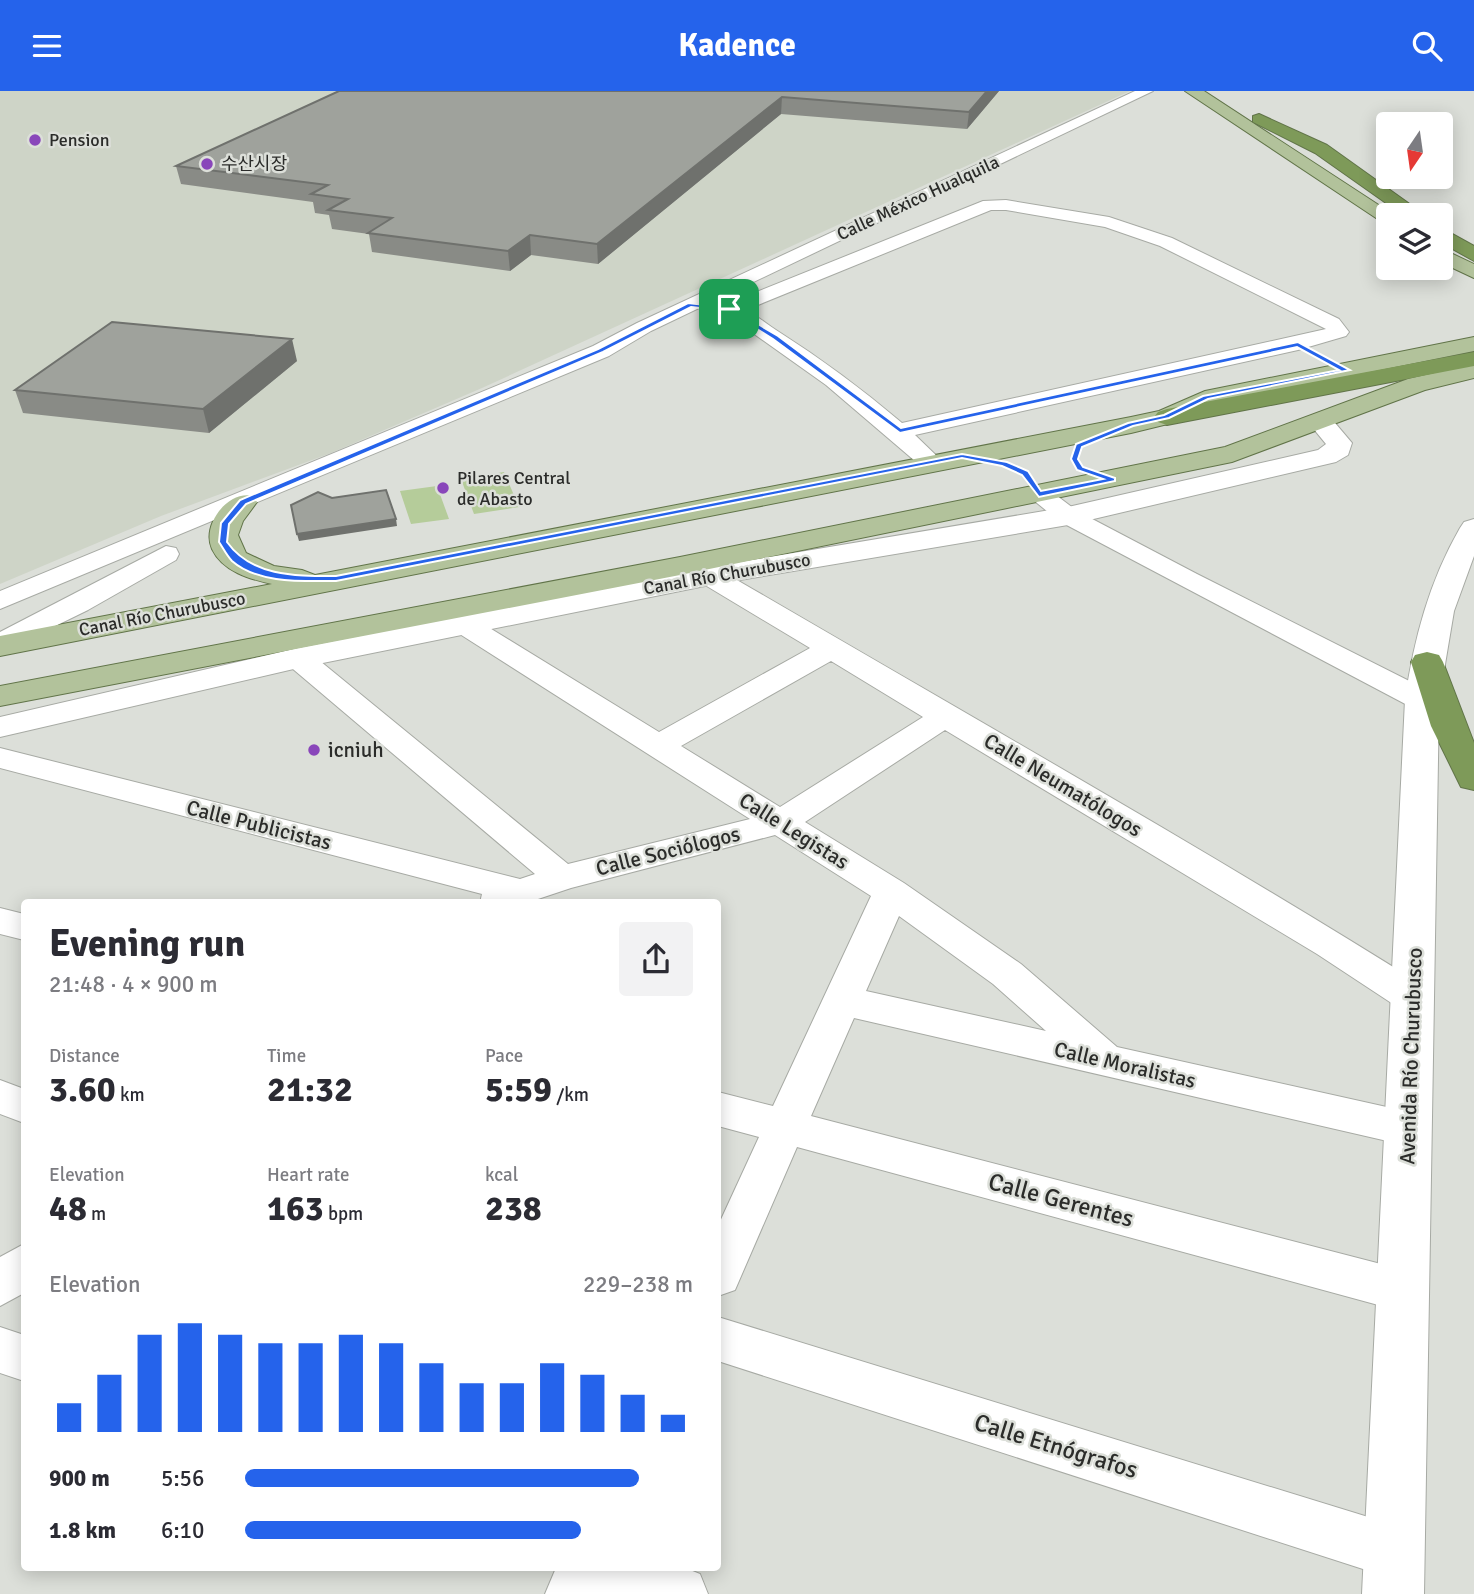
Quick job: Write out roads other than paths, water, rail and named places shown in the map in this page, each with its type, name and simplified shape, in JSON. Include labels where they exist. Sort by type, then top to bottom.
[{"type":"highway","points":[[1259,119],[1321,149],[1398,203]]},
{"type":"highway","points":[[1453,243],[1474,258]]},
{"type":"highway","points":[[1355,375],[1474,359]]},
{"type":"highway","points":[[1424,681],[1474,779]]},
{"type":"main road","points":[[1193,91],[1376,212]]},
{"type":"main road","points":[[1215,91],[1259,119],[1266,138]]},
{"type":"main road","points":[[1453,254],[1474,258]]},
{"type":"main road","points":[[1453,260],[1474,272]]},
{"type":"main road","name":"Canal Río Churubusco","points":[[0,645],[1131,425],[1167,417],[1205,398],[1355,375],[1474,344]]},
{"type":"main road","name":"Canal Río Churubusco","points":[[0,696],[1232,454],[1417,384],[1474,371]]},
{"type":"main road","points":[[1112,479],[1080,468],[1074,459],[1076,449],[1131,425]]},
{"type":"main road","points":[[962,456],[1004,464],[1025,473],[1039,494]]},
{"type":"main road","points":[[239,504],[222,533],[223,542],[235,559],[277,576],[336,579]]},
{"type":"street","name":"Calle México Hualquila","points":[[239,504],[601,351],[691,305],[1146,91]]},
{"type":"street","points":[[691,305],[700,309],[729,309],[989,205],[1006,205],[1109,222],[1166,242],[1332,323],[1339,332],[1298,344],[900,431]]},
{"type":"street","points":[[729,309],[775,337],[900,431],[931,462]]},
{"type":"street","points":[[1298,344],[1355,375]]},
{"type":"street","name":"Canal Río Churubusco","points":[[0,727],[298,658],[710,576],[1068,516],[1327,456],[1339,449],[1339,443],[1321,422]]},
{"type":"street","points":[[1039,494],[1068,516],[1424,681]]},
{"type":"street","points":[[0,601],[239,504]]},
{"type":"street","points":[[0,645],[129,576],[239,504]]},
{"type":"street","name":"Avenida Río Churubusco","points":[[1394,1573],[1424,681],[1443,592],[1453,565],[1474,528]]},
{"type":"street","name":"Calle Neumatólogos","points":[[710,576],[834,647],[1330,945],[1413,998]]},
{"type":"street","name":"Calle Legistas","points":[[465,625],[891,892],[1007,974],[1106,1061]]},
{"type":"street","points":[[659,745],[834,647]]},
{"type":"street","points":[[298,658],[562,878]]},
{"type":"street","name":"Calle Sociólogos","points":[[503,897],[562,878],[780,823],[947,715]]},
{"type":"street","name":"Calle Publicistas","points":[[0,758],[503,897]]},
{"type":"street","points":[[721,1268],[891,892]]},
{"type":"street","points":[[0,921],[21,926]]},
{"type":"street","name":"Calle Moralistas","points":[[840,1000],[1409,1129]]},
{"type":"street","points":[[0,1097],[21,1105]]},
{"type":"street","name":"Calle Gerentes","points":[[721,1110],[1404,1291]]},
{"type":"street","points":[[0,1285],[21,1268]]},
{"type":"street","name":"Calle Etnógrafos","points":[[721,1340],[1394,1573]]},
{"type":"street","points":[[0,1349],[21,1357]]},
{"type":"street","points":[[573,1594],[584,1571]]},
{"type":"street","points":[[615,1571],[680,1594]]},
{"type":"place","name":"Pension","points":[[35,140]]},
{"type":"place","name":"수산시장","points":[[207,164]]},
{"type":"place","name":"Pilares Central de Abasto","points":[[443,488]]},
{"type":"place","name":"icniuh","points":[[314,750]]}]
